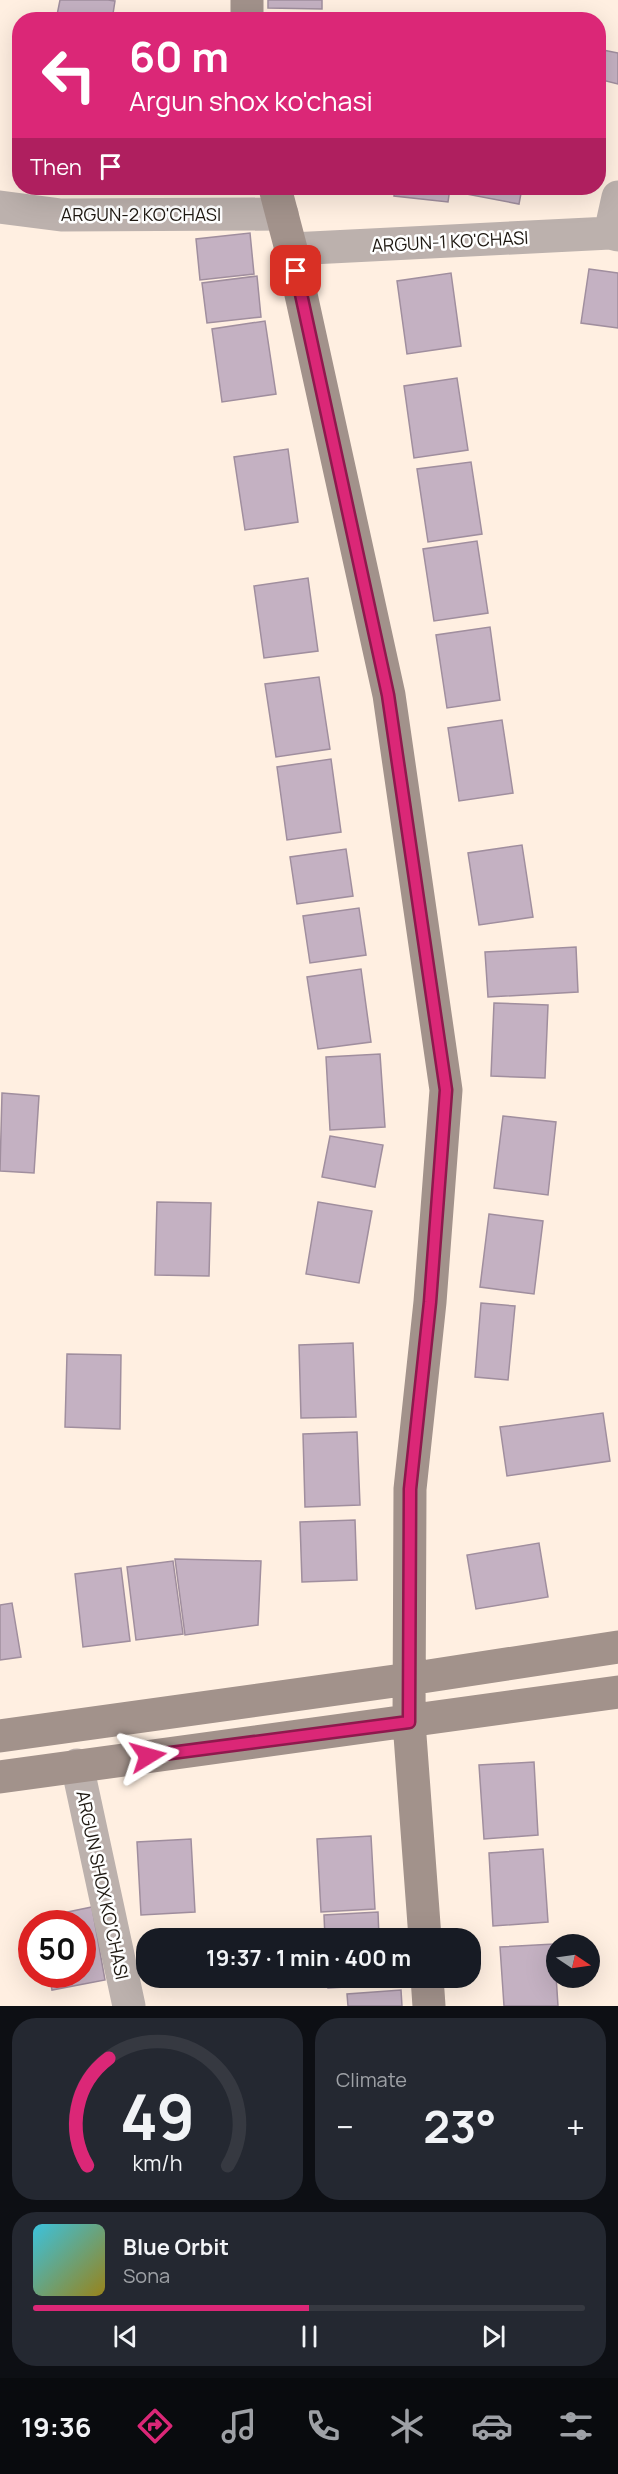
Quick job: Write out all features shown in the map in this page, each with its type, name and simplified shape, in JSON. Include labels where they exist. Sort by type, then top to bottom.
[{"type":"street","name":"ARGUN-1 KO'CHASI","points":[[291,249],[614,234],[618,197]]},
{"type":"street","name":"ARGUN-2 KO'CHASI","points":[[0,207],[61,214],[279,201]]},
{"type":"street","points":[[279,201],[388,695],[446,1090],[430,1302],[410,1489],[409,1722],[424,1928]]},
{"type":"street","points":[[0,1736],[409,1679],[618,1647]]},
{"type":"street","points":[[0,1777],[618,1692]]},
{"type":"street","name":"ARGUN SHOX KO'CHASI","points":[[77,1765],[129,2006]]},
{"type":"street","points":[[428,1988],[429,2006]]},
{"type":"building","points":[[60,0],[115,1],[113,12],[58,12]]},
{"type":"building","points":[[268,0],[322,0],[322,9],[268,8]]},
{"type":"building","points":[[606,51],[618,53],[618,84],[606,81]]},
{"type":"building","points":[[394,195],[449,195],[448,202]]},
{"type":"building","points":[[471,195],[521,195],[519,204]]},
{"type":"building","points":[[250,233],[254,274],[200,280],[196,239]]},
{"type":"building","points":[[589,269],[618,273],[618,328],[581,323]]},
{"type":"building","points":[[451,273],[461,346],[407,354],[397,281]]},
{"type":"building","points":[[257,276],[261,317],[207,323],[202,283]]},
{"type":"building","points":[[265,321],[276,394],[222,402],[212,329]]},
{"type":"building","points":[[457,378],[468,450],[414,458],[404,386]]},
{"type":"building","points":[[288,449],[298,522],[245,530],[234,457]]},
{"type":"building","points":[[471,462],[482,534],[428,542],[417,469]]},
{"type":"building","points":[[477,541],[488,613],[434,621],[423,549]]},
{"type":"building","points":[[308,578],[318,651],[264,658],[254,586]]},
{"type":"building","points":[[490,627],[500,700],[447,708],[436,635]]},
{"type":"building","points":[[319,677],[330,749],[276,757],[265,684]]},
{"type":"building","points":[[502,720],[513,793],[459,801],[448,728]]},
{"type":"building","points":[[331,759],[341,832],[287,840],[277,767]]},
{"type":"building","points":[[522,845],[533,917],[479,925],[468,853]]},
{"type":"building","points":[[346,849],[353,896],[297,904],[290,857]]},
{"type":"building","points":[[359,908],[366,955],[310,963],[303,916]]},
{"type":"building","points":[[576,947],[578,992],[488,997],[485,952]]},
{"type":"building","points":[[361,969],[371,1042],[318,1049],[307,977]]},
{"type":"building","points":[[494,1003],[548,1005],[545,1078],[491,1076]]},
{"type":"building","points":[[380,1054],[385,1127],[330,1130],[326,1057]]},
{"type":"building","points":[[2,1093],[39,1096],[34,1173],[0,1171]]},
{"type":"building","points":[[503,1116],[556,1122],[548,1195],[494,1188]]},
{"type":"building","points":[[330,1136],[383,1145],[375,1187],[322,1177]]},
{"type":"building","points":[[157,1202],[211,1203],[209,1276],[155,1275]]},
{"type":"building","points":[[318,1202],[372,1211],[359,1283],[306,1274]]},
{"type":"building","points":[[489,1214],[543,1221],[534,1294],[480,1287]]},
{"type":"building","points":[[481,1303],[515,1306],[508,1380],[475,1377]]},
{"type":"building","points":[[353,1343],[356,1417],[301,1418],[299,1345]]},
{"type":"building","points":[[67,1354],[121,1355],[120,1429],[65,1427]]},
{"type":"building","points":[[603,1413],[610,1461],[507,1476],[500,1427]]},
{"type":"building","points":[[357,1432],[360,1505],[305,1507],[303,1434]]},
{"type":"building","points":[[355,1520],[357,1580],[302,1582],[300,1522]]},
{"type":"building","points":[[539,1543],[548,1597],[476,1609],[467,1555]]},
{"type":"building","points":[[175,1559],[261,1561],[258,1625],[185,1635]]},
{"type":"building","points":[[173,1561],[183,1634],[136,1640],[127,1567]]},
{"type":"building","points":[[121,1568],[130,1641],[83,1647],[75,1574]]},
{"type":"building","points":[[12,1603],[21,1657],[0,1660],[0,1605]]},
{"type":"building","points":[[534,1762],[538,1835],[484,1839],[479,1765]]},
{"type":"building","points":[[371,1836],[375,1909],[321,1912],[317,1839]]},
{"type":"building","points":[[191,1839],[195,1912],[141,1915],[137,1842]]},
{"type":"building","points":[[543,1849],[548,1922],[493,1926],[489,1853]]},
{"type":"building","points":[[92,1907],[93,1910],[77,1910]]},
{"type":"building","points":[[378,1912],[379,1928],[325,1928],[324,1915]]},
{"type":"building","points":[[96,1929],[105,1980],[96,1982]]},
{"type":"building","points":[[546,1944],[546,1988],[557,1988],[558,2006],[504,2006],[500,1947]]},
{"type":"building","points":[[401,1990],[402,2006],[348,2006],[347,1994]]},
{"type":"route","points":[[148,1756],[409,1722],[410,1489],[430,1302],[446,1090],[388,695],[296,271]]}]
